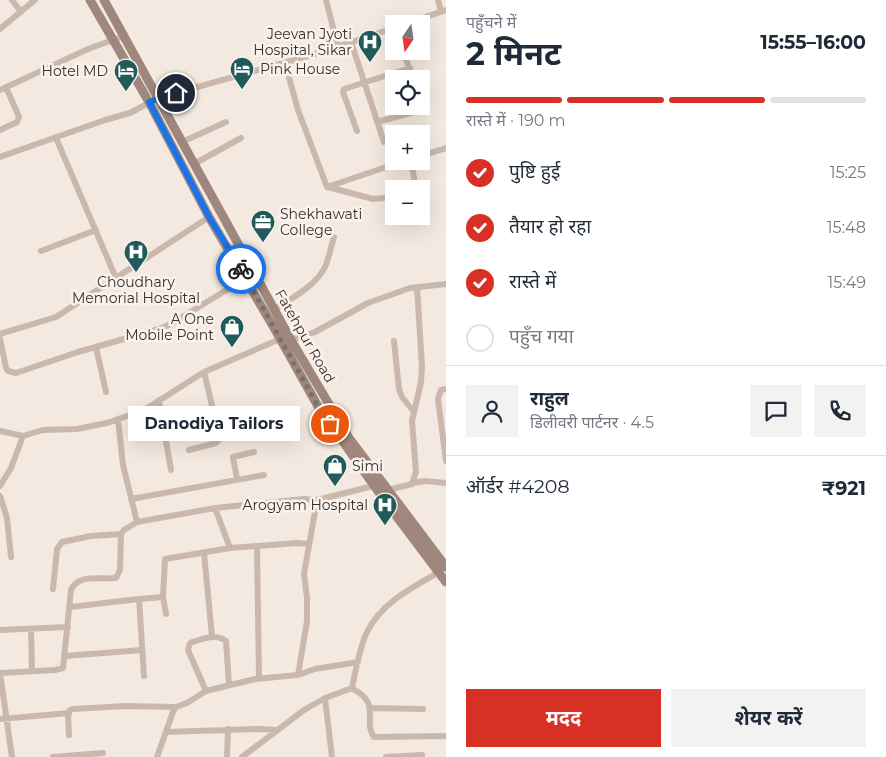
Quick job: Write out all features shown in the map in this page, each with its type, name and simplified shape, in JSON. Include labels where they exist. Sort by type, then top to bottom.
[{"type":"street","points":[[12,0],[21,12]]},
{"type":"street","points":[[0,29],[34,0]]},
{"type":"street","points":[[90,0],[149,102],[209,217],[246,278],[319,408],[444,569],[446,582]]},
{"type":"street","name":"Fatehpur Road","points":[[104,0],[274,310],[349,438],[382,487],[444,569]]},
{"type":"street","points":[[326,0],[338,46]]},
{"type":"street","points":[[429,15],[443,10],[438,0]]},
{"type":"street","points":[[0,157],[130,113],[158,98],[285,63],[385,31]]},
{"type":"street","points":[[0,130],[17,122],[19,117],[3,89],[88,49],[124,36]]},
{"type":"street","points":[[351,42],[384,142]]},
{"type":"street","points":[[357,131],[343,90],[410,68],[407,60]]},
{"type":"street","points":[[285,63],[298,110],[327,187]]},
{"type":"street","points":[[377,122],[403,115]]},
{"type":"street","points":[[182,142],[226,122]]},
{"type":"street","points":[[56,138],[116,278]]},
{"type":"street","points":[[194,164],[241,138]]},
{"type":"street","points":[[430,153],[446,148]]},
{"type":"street","points":[[327,187],[385,167]]},
{"type":"street","points":[[327,187],[373,199],[385,198]]},
{"type":"street","points":[[0,334],[56,317],[209,217]]},
{"type":"street","points":[[40,251],[96,230]]},
{"type":"street","points":[[274,310],[318,278],[325,267],[334,238]]},
{"type":"street","points":[[0,338],[6,368],[11,373],[159,329],[171,324],[246,278]]},
{"type":"street","points":[[291,340],[315,332],[368,303],[410,288],[446,284]]},
{"type":"street","points":[[412,483],[416,472],[412,421],[421,382],[422,367],[417,287]]},
{"type":"street","points":[[0,431],[23,436],[43,430],[77,429],[118,419],[149,406],[204,372],[280,339]]},
{"type":"street","points":[[394,341],[399,389],[402,397],[414,412]]},
{"type":"street","points":[[96,348],[106,392]]},
{"type":"street","points":[[189,450],[220,439],[204,372]]},
{"type":"street","points":[[446,390],[441,390],[438,399],[446,461]]},
{"type":"street","points":[[159,400],[171,470]]},
{"type":"street","points":[[118,419],[123,465],[137,522]]},
{"type":"street","points":[[0,486],[12,468],[23,436]]},
{"type":"street","points":[[237,480],[233,457],[254,452]]},
{"type":"street","points":[[131,499],[264,474]]},
{"type":"street","points":[[12,757],[4,719],[0,673],[60,670],[63,668],[71,590],[76,582],[94,578],[116,578],[120,570],[121,534],[124,530],[137,522],[215,508],[304,499],[317,500],[382,487],[425,481],[446,483]]},
{"type":"street","points":[[0,496],[7,518],[11,557]]},
{"type":"street","points":[[298,675],[307,621],[304,574],[317,500]]},
{"type":"street","points":[[215,508],[230,548]]},
{"type":"street","points":[[53,589],[57,549],[62,542],[91,536],[121,534]]},
{"type":"street","points":[[166,614],[163,597],[165,559],[230,548],[298,543],[309,544]]},
{"type":"street","points":[[257,547],[259,679]]},
{"type":"street","points":[[204,553],[212,636]]},
{"type":"street","points":[[352,688],[367,632],[381,611],[418,583],[444,569]]},
{"type":"street","points":[[70,607],[163,597]]},
{"type":"street","points":[[139,599],[144,676]]},
{"type":"street","points":[[0,630],[68,627]]},
{"type":"street","points":[[30,629],[32,672]]},
{"type":"street","points":[[206,691],[188,646],[190,642],[212,636],[226,641],[229,685]]},
{"type":"street","points":[[65,656],[142,650]]},
{"type":"street","points":[[4,719],[69,713],[72,709],[126,706],[176,707],[187,703],[206,691],[229,685],[259,679],[298,675],[315,669],[358,662]]},
{"type":"street","points":[[242,757],[304,710],[325,698],[352,688]]},
{"type":"street","points":[[352,688],[367,700],[370,708],[371,732],[374,737],[446,736]]},
{"type":"street","points":[[325,698],[332,757]]},
{"type":"street","points":[[158,757],[176,707]]},
{"type":"street","points":[[370,708],[423,709]]},
{"type":"street","points":[[69,713],[69,735]]},
{"type":"street","points":[[167,732],[228,729],[277,730]]},
{"type":"street","points":[[227,757],[228,729]]},
{"type":"street","points":[[53,757],[103,753]]},
{"type":"street","points":[[386,757],[422,755]]},
{"type":"way so far","points":[[241,269],[319,408],[330,424]]},
{"type":"place","name":"Jeevan Jyoti Hospital, Sikar","points":[[370,63]]},
{"type":"place","name":"Pink House","points":[[242,90]]},
{"type":"place","name":"Hotel MD","points":[[126,92]]},
{"type":"place","name":"Shekhawati College","points":[[263,243]]},
{"type":"place","name":"Choudhary Memorial Hospital","points":[[136,273]]},
{"type":"place","name":"A One Mobile Point","points":[[232,348]]},
{"type":"place","name":"Danodiya Tailors","points":[[330,424]]},
{"type":"place","name":"Simi","points":[[335,487]]},
{"type":"place","name":"Arogyam Hospital","points":[[385,526]]},
{"type":"route","points":[[176,93],[149,102],[209,217],[241,269]]}]
